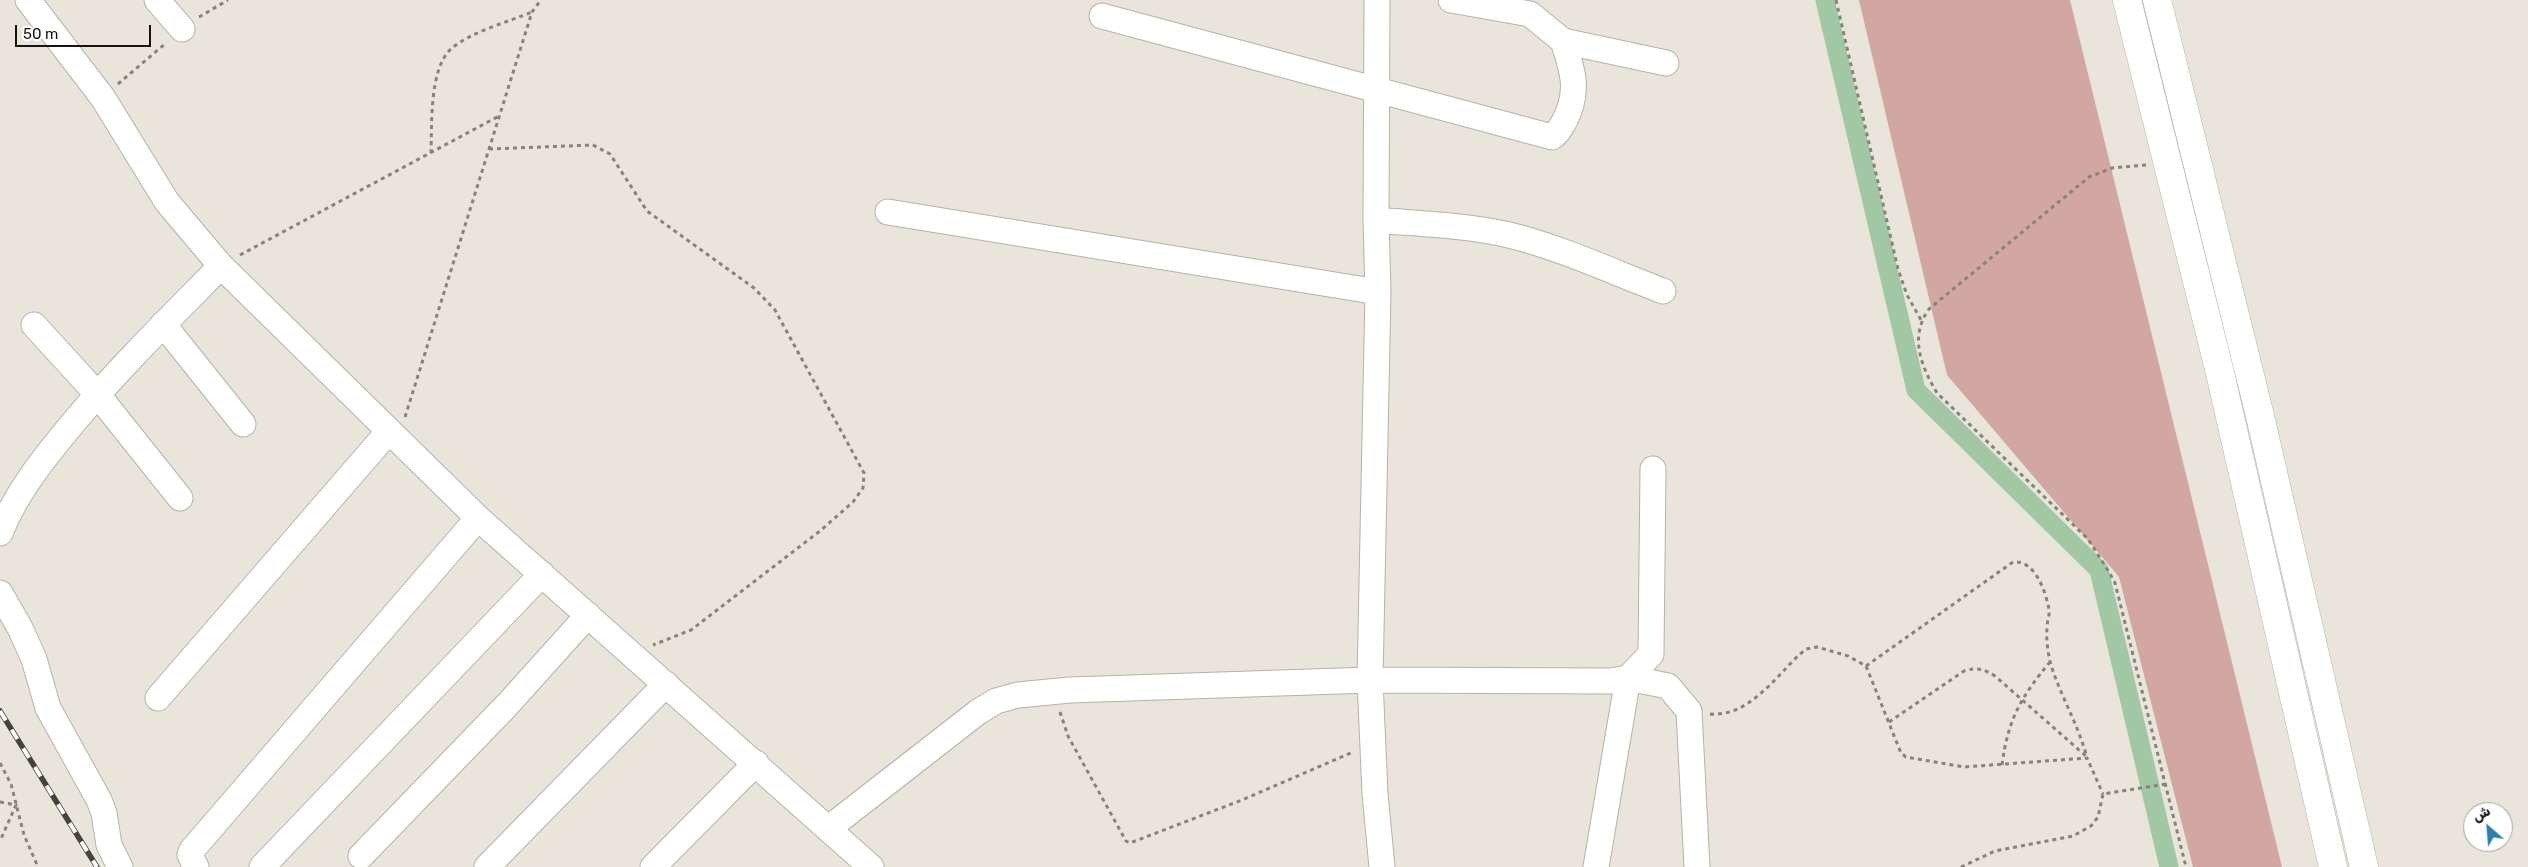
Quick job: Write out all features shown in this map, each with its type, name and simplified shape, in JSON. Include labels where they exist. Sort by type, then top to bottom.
[{"type":"highway","points":[[2127,0],[2220,372],[2333,867]]},
{"type":"highway","points":[[2157,0],[2260,416],[2364,867]]},
{"type":"street","points":[[28,0],[103,98],[167,202],[221,266],[478,518],[871,867]]},
{"type":"street","points":[[157,0],[182,29]]},
{"type":"street","points":[[1377,0],[1376,220],[1378,292],[1370,680],[1382,867]]},
{"type":"street","points":[[1451,0],[1530,14],[1563,41],[1666,63]]},
{"type":"street","points":[[1102,16],[1552,137],[1558,132],[1567,116],[1574,94],[1575,82],[1563,41]]},
{"type":"street","points":[[888,212],[1378,292]]},
{"type":"street","points":[[1376,220],[1458,227],[1508,235],[1553,248],[1663,291]]},
{"type":"street","points":[[0,533],[14,501],[41,460],[97,394],[221,266]]},
{"type":"street","points":[[163,324],[243,424]]},
{"type":"street","points":[[34,325],[97,394],[180,498]]},
{"type":"street","points":[[158,698],[393,436]]},
{"type":"street","points":[[1596,867],[1628,678],[1651,654],[1653,469]]},
{"type":"street","points":[[196,867],[190,855],[192,850],[478,518]]},
{"type":"street","points":[[262,867],[542,574]]},
{"type":"street","points":[[0,594],[20,628],[34,659],[48,708],[99,800],[104,813],[108,845],[120,867]]},
{"type":"street","points":[[361,856],[508,704],[588,615]]},
{"type":"street","points":[[829,828],[978,712],[996,701],[1018,696],[1060,691],[1370,680],[1610,681],[1628,678],[1668,686],[1689,711],[1698,867]]},
{"type":"street","points":[[487,867],[666,684]]},
{"type":"street","points":[[653,867],[756,763]]},
{"type":"path","points":[[103,98],[182,29],[228,0]]},
{"type":"path","points":[[393,436],[500,116],[532,12],[541,0]]},
{"type":"path","points":[[1836,0],[1898,269],[1907,296],[1921,320]]},
{"type":"path","points":[[431,153],[436,84],[441,66],[450,50],[465,39],[532,12]]},
{"type":"path","points":[[221,266],[500,116]]},
{"type":"path","points":[[489,149],[593,145],[610,154],[647,211],[754,288],[775,310],[864,473],[863,488],[853,502],[691,630],[661,643],[628,650]]},
{"type":"path","points":[[2167,163],[2112,168],[2089,177],[1939,301],[1921,320],[1917,336],[1920,356],[1926,374],[1937,392],[2088,539],[2115,583],[2186,867]]},
{"type":"path","points":[[1866,666],[2013,562],[2022,561],[2029,566],[2038,579],[2050,610],[2047,642],[2050,662],[2082,738],[2087,758],[2104,794],[2098,817],[2091,826],[2073,836],[1995,851],[1961,867]]},
{"type":"path","points":[[1689,711],[1713,714],[1734,712],[1749,704],[1806,649],[1817,647],[1848,656],[1866,666],[1901,753],[1913,760],[1964,768],[2087,758]]},
{"type":"path","points":[[2002,765],[2006,736],[2013,717],[2022,700],[2050,662]]},
{"type":"path","points":[[1889,722],[1964,671],[1976,668],[1983,669],[1995,676],[2087,758]]},
{"type":"path","points":[[1060,691],[1060,714],[1068,736],[1126,841],[1130,843],[1242,800],[1373,743]]},
{"type":"path","points":[[0,763],[11,784],[24,834],[38,867]]},
{"type":"path","points":[[2104,794],[2166,784]]},
{"type":"path","points":[[0,802],[16,805]]},
{"type":"path","points":[[0,841],[16,805]]},
{"type":"shaded area","points":[[1859,0],[2070,0],[2282,867],[2193,867],[2119,577],[1947,375]]},
{"type":"waterway","points":[[1825,0],[1916,390],[2099,570],[2169,867]]},
{"type":"railway","points":[[0,711],[97,867]]}]
